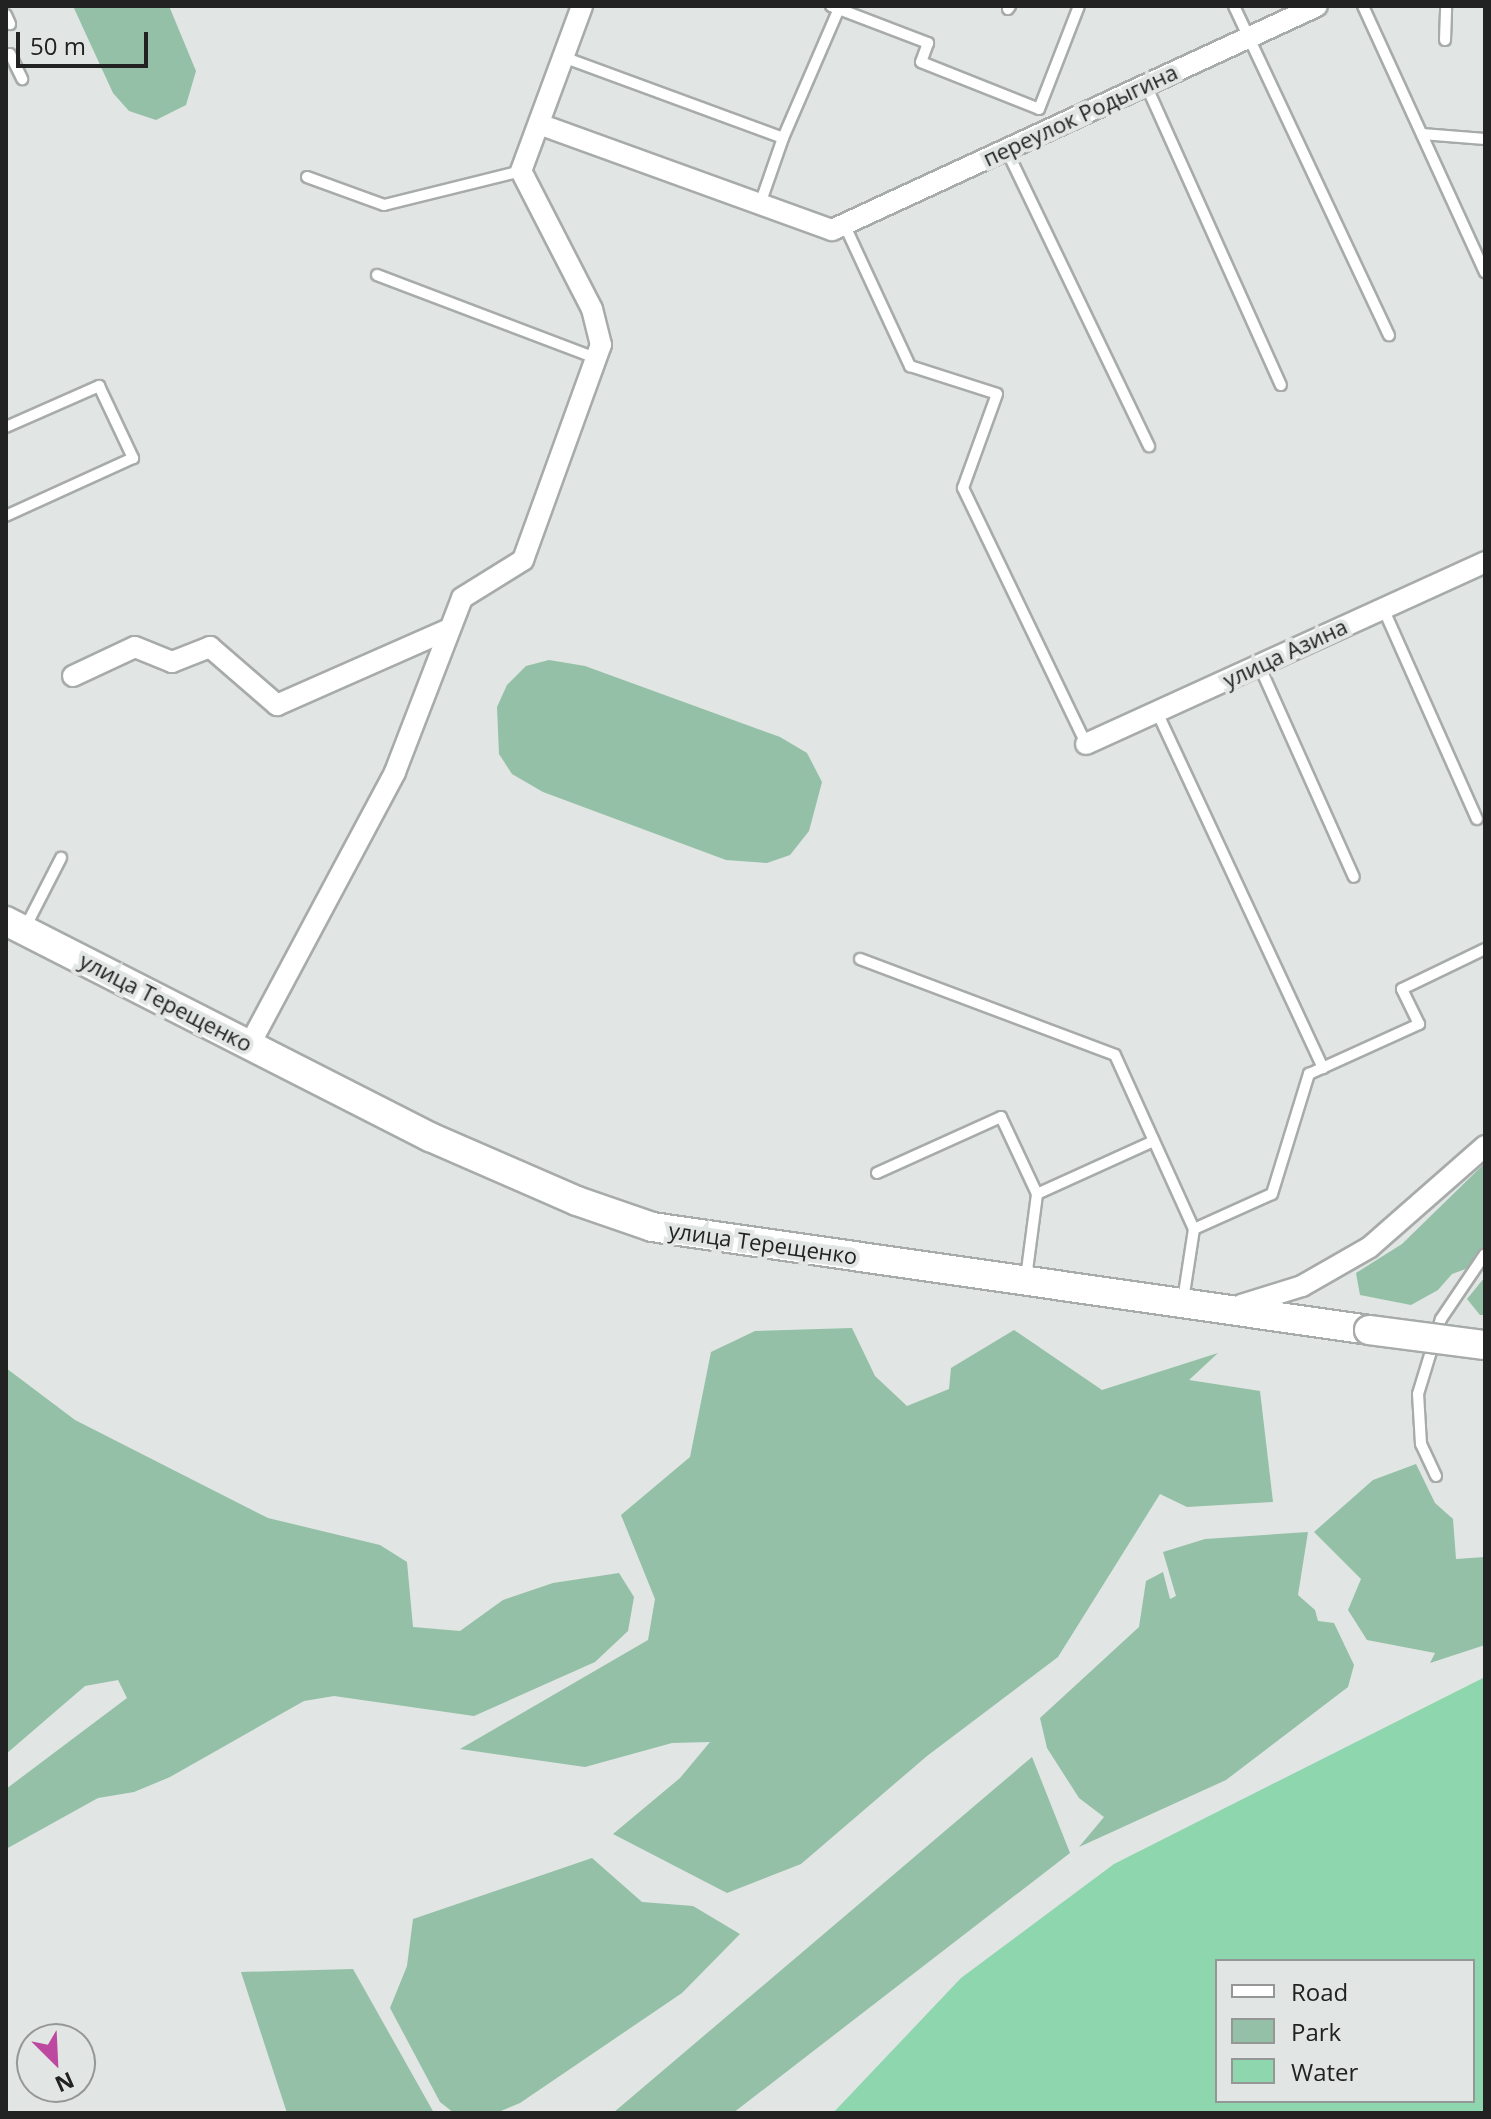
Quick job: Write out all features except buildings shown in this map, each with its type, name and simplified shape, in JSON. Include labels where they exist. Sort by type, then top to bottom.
[{"type":"street","points":[[250,1044],[395,772],[462,598],[523,560],[596,358],[599,327],[521,171],[582,6]]},
{"type":"street","name":"переулок Родыгина","points":[[844,224],[1317,6]]},
{"type":"street","points":[[539,124],[832,230],[844,224]]},
{"type":"street","name":"улица Азина","points":[[1086,744],[1485,562]]},
{"type":"street","points":[[73,676],[135,647],[172,662],[210,647],[277,705],[449,629]]},
{"type":"street","name":"улица Терещенко","points":[[15,926],[430,1137],[577,1201],[652,1227],[1221,1307],[1280,1296],[1370,1247],[1485,1146]]},
{"type":"street","points":[[1221,1307],[1485,1345]]},
{"type":"lane","points":[[760,204],[783,138],[837,7],[928,43],[921,62],[1039,109],[1079,6]]},
{"type":"lane","points":[[1234,6],[1389,335]]},
{"type":"lane","points":[[1363,6],[1485,272]]},
{"type":"lane","points":[[1445,40],[1446,6]]},
{"type":"lane","points":[[6,56],[10,54],[22,79]]},
{"type":"lane","points":[[563,57],[783,138]]},
{"type":"lane","points":[[1146,85],[1281,385]]},
{"type":"lane","points":[[1422,134],[1485,139]]},
{"type":"lane","points":[[1006,149],[1149,446]]},
{"type":"lane","points":[[307,177],[384,205],[521,171]]},
{"type":"lane","points":[[844,224],[910,366],[997,394],[963,488],[1086,744]]},
{"type":"lane","points":[[377,275],[596,358]]},
{"type":"lane","points":[[6,427],[99,386],[133,458],[6,516]]},
{"type":"lane","points":[[1383,608],[1477,819]]},
{"type":"lane","points":[[1259,665],[1354,877]]},
{"type":"lane","points":[[1157,712],[1323,1068]]},
{"type":"lane","points":[[15,926],[61,858]]},
{"type":"lane","points":[[1194,1229],[1272,1194],[1309,1074],[1419,1024],[1402,989],[1485,949]]},
{"type":"lane","points":[[860,959],[1115,1055],[1194,1229],[1183,1302]]},
{"type":"lane","points":[[877,1173],[1001,1117],[1037,1194],[1026,1278]]},
{"type":"lane","points":[[1037,1194],[1154,1141]]},
{"type":"lane","points":[[1436,1476],[1421,1444],[1418,1394],[1441,1319],[1485,1254]]},
{"type":"green space","points":[[73,6],[169,6],[196,71],[186,105],[156,120],[129,111],[113,93]]},
{"type":"green space","points":[[549,660],[585,666],[780,737],[807,753],[822,782],[809,831],[790,855],[767,863],[726,860],[543,792],[512,774],[499,754],[497,707],[507,685],[526,666]]},
{"type":"green space","points":[[1485,1163],[1485,1249],[1471,1267],[1452,1274],[1438,1290],[1411,1305],[1360,1295],[1356,1273],[1402,1244]]},
{"type":"green space","points":[[1485,1277],[1485,1315],[1480,1315],[1467,1299]]},
{"type":"green space","points":[[852,1328],[875,1376],[907,1406],[949,1389],[951,1368],[1014,1330],[1102,1390],[1218,1353],[1189,1380],[1260,1391],[1273,1502],[1187,1507],[1160,1494],[1058,1657],[927,1756],[801,1864],[727,1893],[613,1834],[680,1778],[710,1742],[672,1743],[585,1767],[460,1749],[648,1640],[655,1599],[621,1515],[690,1457],[711,1352],[755,1331]]},
{"type":"green space","points":[[6,1368],[75,1420],[268,1518],[380,1545],[407,1562],[413,1627],[460,1631],[503,1600],[553,1583],[619,1573],[634,1597],[628,1631],[595,1662],[474,1716],[334,1696],[304,1701],[170,1777],[134,1792],[98,1798],[6,1849],[6,1789],[127,1698],[118,1680],[85,1686],[6,1754]]},
{"type":"green space","points":[[1416,1464],[1435,1503],[1453,1519],[1456,1559],[1485,1557],[1485,1645],[1430,1663],[1435,1653],[1367,1640],[1348,1610],[1361,1579],[1314,1532],[1373,1480]]},
{"type":"green space","points":[[1308,1532],[1298,1595],[1315,1610],[1318,1621],[1334,1623],[1354,1665],[1348,1687],[1226,1780],[1079,1847],[1104,1817],[1079,1798],[1047,1748],[1040,1718],[1139,1627],[1146,1581],[1163,1572],[1170,1599],[1176,1596],[1163,1552],[1205,1539]]},
{"type":"green space","points":[[1032,1757],[1070,1853],[733,2113],[613,2113]]},
{"type":"green space","points":[[592,1858],[642,1902],[693,1906],[740,1934],[682,1993],[520,2103],[496,2113],[454,2113],[440,2102],[390,2008],[407,1966],[413,1919]]},
{"type":"green space","points":[[353,1969],[434,2113],[287,2113],[241,1972]]},
{"type":"water","points":[[1485,1677],[1485,2113],[833,2113],[961,1978],[1114,1864]]}]
